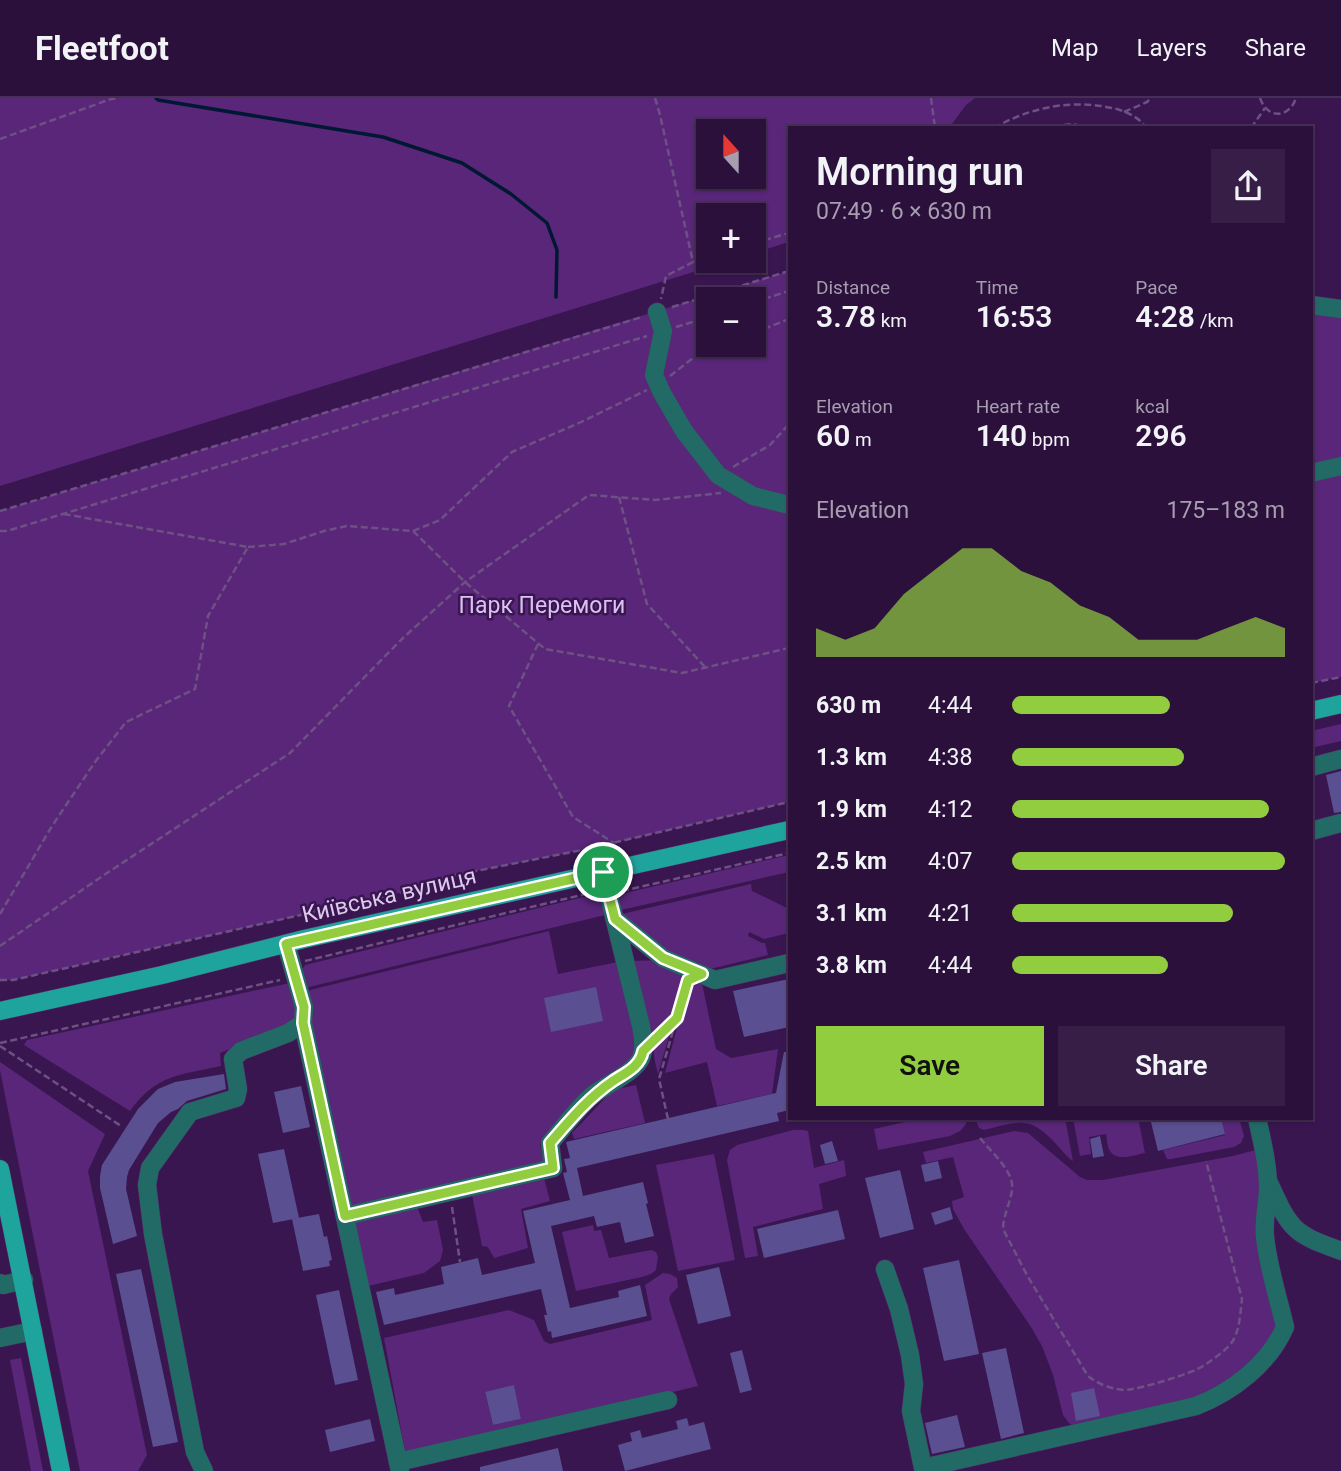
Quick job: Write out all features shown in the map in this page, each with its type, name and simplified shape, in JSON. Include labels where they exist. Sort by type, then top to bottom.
[{"type":"main road","points":[[1313,711],[1341,704]]},
{"type":"main road","name":"Київська вулиця","points":[[0,1011],[788,830]]},
{"type":"main road","points":[[0,1169],[61,1471]]},
{"type":"street","points":[[1313,305],[1341,309]]},
{"type":"street","points":[[657,312],[663,331],[654,375],[684,431],[718,475],[753,496],[788,505]]},
{"type":"street","points":[[1313,473],[1341,466]]},
{"type":"street","points":[[1313,766],[1341,760]]},
{"type":"street","points":[[1313,830],[1341,823]]},
{"type":"street","points":[[345,1216],[553,1168],[550,1143],[593,1095],[636,1066],[642,1056],[644,1044],[641,1026],[603,872]]},
{"type":"street","points":[[615,927],[663,958],[715,980],[788,963]]},
{"type":"street","points":[[286,944],[304,1007],[303,1023],[399,1466],[668,1400]]},
{"type":"street","points":[[204,1471],[195,1452],[153,1234],[147,1185],[150,1168],[190,1112],[236,1098],[238,1089],[233,1059],[236,1055],[303,1023]]},
{"type":"street","points":[[885,1269],[899,1309],[910,1355],[914,1384],[911,1411],[923,1468],[1213,1400],[1259,1365],[1285,1327],[1265,1236],[1268,1181],[1266,1156],[1257,1120]]},
{"type":"street","points":[[1268,1181],[1284,1214],[1296,1229],[1341,1251]]},
{"type":"street","points":[[0,1283],[3,1285],[24,1280]]},
{"type":"street","points":[[0,1338],[33,1331]]},
{"type":"path","points":[[0,139],[119,98]]},
{"type":"path","points":[[655,98],[693,262]]},
{"type":"path","points":[[931,98],[935,126]]},
{"type":"path","points":[[1124,112],[1152,98]]},
{"type":"path","points":[[1260,98],[1270,112],[1282,114],[1292,107],[1296,98]]},
{"type":"path","points":[[998,126],[1015,116],[1076,100],[1124,112],[1141,120],[1145,126]]},
{"type":"path","points":[[1252,126],[1265,108]]},
{"type":"path","points":[[1056,126],[1083,126]]},
{"type":"path","points":[[766,240],[788,233]]},
{"type":"path","points":[[657,312],[666,276],[696,261]]},
{"type":"path","points":[[0,510],[788,271]]},
{"type":"path","points":[[766,299],[788,292]]},
{"type":"path","points":[[766,328],[788,319]]},
{"type":"path","points":[[0,531],[696,321]]},
{"type":"path","points":[[63,514],[248,547],[284,544],[324,530],[347,526],[414,531],[440,520],[512,452],[659,385],[696,357]]},
{"type":"path","points":[[718,475],[770,445],[788,425]]},
{"type":"path","points":[[0,946],[290,753],[403,638],[465,582],[589,495],[656,500],[714,495],[741,489]]},
{"type":"path","points":[[619,497],[647,604],[705,667]]},
{"type":"path","points":[[414,531],[465,582],[545,649],[682,673],[788,648]]},
{"type":"path","points":[[0,914],[51,826],[126,722],[195,689],[208,616],[248,547]]},
{"type":"path","points":[[538,643],[509,706],[573,817],[614,842]]},
{"type":"path","points":[[1313,684],[1341,677]]},
{"type":"path","points":[[0,981],[407,891],[451,876],[788,802]]},
{"type":"path","points":[[0,1045],[295,976],[300,962],[593,892],[621,891],[788,853]]},
{"type":"path","points":[[668,1119],[659,1079],[688,980],[702,974]]},
{"type":"path","points":[[643,1051],[677,1018]]},
{"type":"path","points":[[0,1045],[121,1126]]},
{"type":"path","points":[[980,1138],[1012,1176],[1013,1189],[1003,1229],[1028,1277],[1088,1376],[1096,1382],[1121,1390],[1142,1387],[1202,1367],[1234,1338],[1242,1298],[1206,1161]]},
{"type":"path","points":[[449,1192],[460,1262]]},
{"type":"green space","points":[[0,98],[975,98],[966,105],[950,126],[788,126],[788,242],[766,249],[766,203],[696,203],[696,271],[0,486]]},
{"type":"green space","name":"Парк Перемоги","points":[[788,271],[788,802],[582,850],[451,876],[407,891],[13,980],[0,980],[0,511],[696,299],[696,357],[766,357],[766,287],[736,287]]},
{"type":"green space","points":[[1313,305],[1341,309],[1341,677],[1313,683]]},
{"type":"green space","points":[[1341,724],[1341,741],[1313,748],[1313,731]]},
{"type":"green space","points":[[788,855],[788,872],[621,910],[618,898],[621,894]]},
{"type":"green space","points":[[751,884],[752,891],[788,909],[788,933],[764,939],[749,932],[748,936],[765,943],[768,955],[706,970],[667,953],[622,914]]},
{"type":"green space","points":[[596,894],[601,898],[605,915],[305,988],[301,972],[305,965]]},
{"type":"green space","points":[[549,931],[558,974],[618,962],[636,1039],[633,1059],[547,1135],[540,1144],[545,1168],[348,1213],[306,991]]},
{"type":"green space","points":[[663,960],[691,973],[685,981],[675,1016],[651,1040],[630,961]]},
{"type":"green space","points":[[701,979],[716,1049],[731,1058],[778,1049],[772,1094],[717,1106],[707,1062],[665,1073],[689,982]]},
{"type":"green space","points":[[290,983],[298,1008],[296,1018],[288,1026],[220,1053],[221,1066],[181,1074],[160,1083],[130,1111],[24,1045],[27,1040]]},
{"type":"green space","points":[[672,1026],[658,1074],[654,1047]]},
{"type":"green space","points":[[0,1062],[105,1134],[88,1171],[147,1455],[138,1471],[80,1471]]},
{"type":"green space","points":[[636,1085],[645,1123],[574,1139],[572,1133],[608,1095],[617,1089]]},
{"type":"green space","points":[[914,1120],[966,1120],[960,1131],[950,1136],[878,1150],[874,1129]]},
{"type":"green space","points":[[976,1120],[1065,1120],[1073,1161],[1049,1136],[1029,1124],[1017,1123],[984,1130],[979,1128]]},
{"type":"green space","points":[[1073,1120],[1138,1120],[1145,1153],[1117,1156],[1109,1149],[1106,1134],[1089,1137],[1091,1154],[1080,1156]]},
{"type":"green space","points":[[1221,1120],[1240,1120],[1244,1136],[1241,1143],[1234,1147],[1171,1159],[1167,1159],[1163,1150],[1225,1135]]},
{"type":"green space","points":[[793,1130],[808,1131],[814,1168],[844,1160],[846,1176],[819,1184],[823,1209],[753,1227],[758,1256],[745,1258],[727,1160],[730,1150],[737,1145]]},
{"type":"green space","points":[[1014,1131],[1028,1133],[1087,1180],[1103,1180],[1259,1149],[1280,1324],[1250,1368],[1207,1400],[1079,1430],[1069,1423],[1063,1415],[1042,1346],[953,1209],[952,1201],[964,1197],[953,1157],[926,1163],[923,1152]]},
{"type":"green space","points":[[714,1154],[735,1260],[678,1271],[656,1165]]},
{"type":"green space","points":[[543,1174],[550,1201],[521,1209],[528,1248],[494,1258],[488,1247],[482,1246],[471,1190]]},
{"type":"green space","points":[[416,1204],[423,1222],[437,1220],[443,1250],[440,1261],[424,1273],[364,1287],[351,1220]]},
{"type":"green space","points":[[593,1225],[594,1231],[601,1230],[609,1258],[651,1250],[656,1252],[658,1257],[656,1270],[642,1277],[576,1291],[562,1232]]},
{"type":"green space","points":[[663,1273],[677,1278],[678,1287],[669,1299],[698,1386],[406,1456],[384,1338],[509,1310],[534,1320],[544,1341],[550,1344],[652,1320],[645,1285]],"holes":[[[514,1386],[521,1419],[493,1425],[485,1393]]]},
{"type":"green space","points":[[21,1358],[43,1471],[31,1471],[10,1360]]},
{"type":"building","points":[[1341,771],[1341,812],[1334,813],[1326,775]]},
{"type":"building","points":[[788,979],[788,1027],[744,1037],[733,991]]},
{"type":"building","points":[[596,987],[603,1021],[551,1032],[544,998]]},
{"type":"building","points":[[784,1052],[788,1052],[788,1110],[777,1113],[779,1121],[577,1168],[583,1196],[643,1182],[654,1236],[625,1243],[620,1222],[597,1227],[594,1216],[551,1226],[570,1308],[619,1297],[618,1291],[640,1285],[647,1316],[552,1338],[544,1315],[547,1315],[541,1289],[384,1325],[376,1292],[394,1288],[395,1295],[444,1284],[441,1267],[478,1258],[482,1275],[535,1263],[523,1211],[570,1200],[563,1173],[567,1172],[564,1159],[570,1158],[566,1142],[776,1093]]},
{"type":"building","points":[[224,1074],[226,1089],[187,1101],[158,1123],[127,1177],[126,1189],[137,1236],[113,1244],[100,1188],[102,1165],[138,1109],[158,1089],[175,1082]]},
{"type":"building","points":[[301,1086],[310,1127],[283,1133],[274,1092]]},
{"type":"building","points":[[1150,1120],[1222,1120],[1225,1134],[1158,1151]]},
{"type":"building","points":[[1100,1136],[1104,1156],[1093,1158],[1090,1139]]},
{"type":"building","points":[[832,1141],[838,1161],[825,1164],[820,1145]]},
{"type":"building","points":[[284,1149],[299,1218],[273,1223],[258,1154]]},
{"type":"building","points":[[938,1161],[942,1178],[925,1182],[921,1165]]},
{"type":"building","points":[[900,1170],[914,1229],[880,1238],[865,1178]]},
{"type":"building","points":[[950,1207],[953,1219],[935,1225],[931,1213]]},
{"type":"building","points":[[838,1210],[845,1239],[764,1258],[757,1229]]},
{"type":"building","points":[[319,1214],[332,1260],[329,1261],[330,1266],[303,1271],[292,1219]]},
{"type":"building","points":[[959,1260],[979,1354],[944,1361],[923,1268]]},
{"type":"building","points":[[719,1267],[731,1316],[698,1324],[686,1275]]},
{"type":"building","points":[[141,1269],[178,1442],[153,1447],[116,1274]]},
{"type":"building","points":[[339,1290],[358,1380],[335,1385],[316,1295]]},
{"type":"building","points":[[1006,1348],[1024,1433],[1001,1439],[982,1353]]},
{"type":"building","points":[[742,1350],[752,1390],[740,1393],[730,1353]]},
{"type":"building","points":[[514,1385],[521,1419],[493,1425],[485,1392]]},
{"type":"building","points":[[1094,1388],[1100,1416],[1076,1421],[1071,1393]]},
{"type":"building","points":[[957,1415],[965,1447],[932,1454],[925,1423]]},
{"type":"building","points":[[687,1418],[689,1426],[704,1422],[711,1449],[625,1471],[618,1445],[632,1441],[630,1433],[640,1430],[642,1438],[678,1429],[676,1421]]},
{"type":"building","points":[[370,1419],[375,1441],[330,1452],[325,1430]]},
{"type":"building","points":[[558,1448],[563,1471],[480,1471],[480,1467]]},
{"type":"waterway","points":[[156,98],[383,137],[462,163],[511,194],[547,223],[557,250],[556,297]]},
{"type":"route","points":[[603,872],[615,919],[663,958],[702,974],[688,980],[677,1018],[643,1051],[636,1066],[593,1095],[550,1143],[553,1168],[345,1216],[303,1023],[304,1007],[286,944],[603,872]]}]
